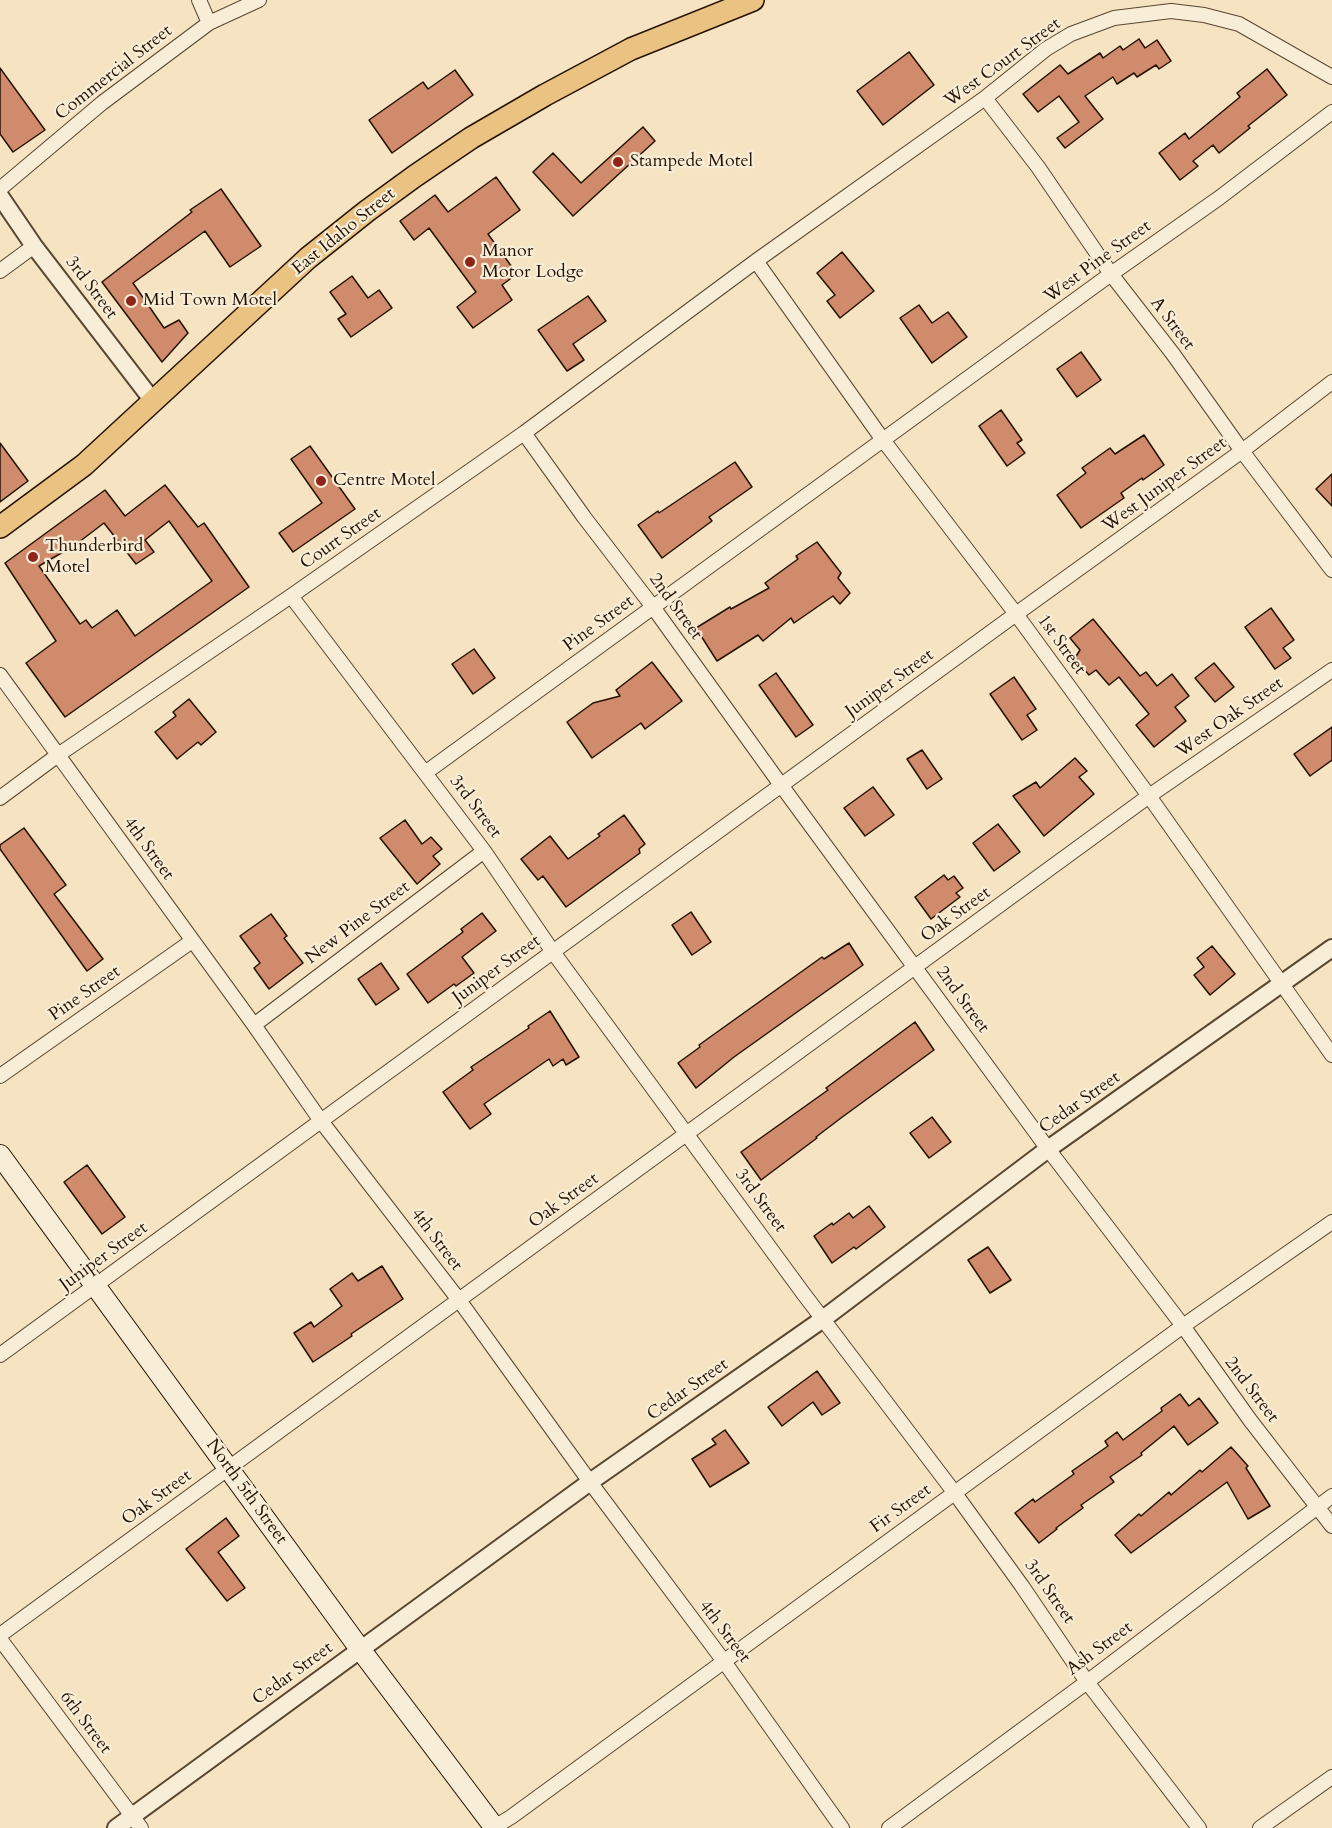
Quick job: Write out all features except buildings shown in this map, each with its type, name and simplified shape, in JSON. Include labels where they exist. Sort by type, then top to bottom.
[{"type":"main road","name":"East Idaho Street","points":[[0,527],[84,465],[308,258],[396,190],[471,138],[544,95],[631,49],[753,0]]},
{"type":"main road","name":"North 5th Street","points":[[0,1155],[360,1649],[494,1828]]},
{"type":"street","points":[[199,0],[209,23]]},
{"type":"street","name":"Commercial Street","points":[[0,189],[102,104],[209,23],[259,0]]},
{"type":"street","name":"West Court Street","points":[[756,261],[985,98],[1046,49],[1071,34],[1113,18],[1171,11],[1204,15],[1239,24],[1332,77]]},
{"type":"street","name":"A Street","points":[[985,98],[1038,167],[1112,274],[1173,354],[1242,451],[1332,570]]},
{"type":"street","name":"West Pine Street","points":[[883,440],[1219,198],[1332,112]]},
{"type":"street","name":"3rd Street","points":[[0,196],[34,246],[153,401]]},
{"type":"street","points":[[0,271],[34,246]]},
{"type":"street","name":"Court Street","points":[[0,798],[58,754],[524,434],[756,261]]},
{"type":"street","name":"1st Street","points":[[756,261],[883,440],[1149,796],[1332,1055]]},
{"type":"street","name":"West Juniper Street","points":[[1016,615],[1242,451],[1332,382]]},
{"type":"street","name":"2nd Street","points":[[524,434],[1048,1149],[1332,1526]]},
{"type":"street","name":"Pine Street","points":[[425,773],[883,440]]},
{"type":"street","name":"3rd Street","points":[[291,596],[484,851],[553,952],[823,1319],[954,1492],[1022,1586],[1087,1682],[1199,1828]]},
{"type":"street","name":"Juniper Street","points":[[0,1355],[1016,615]]},
{"type":"street","name":"West Oak Street","points":[[1149,796],[1332,670]]},
{"type":"street","name":"4th Street","points":[[0,675],[321,1121],[459,1300],[590,1482],[723,1660],[842,1828]]},
{"type":"street","name":"Oak Street","points":[[0,1637],[1149,796]]},
{"type":"street","name":"New Pine Street","points":[[254,1025],[484,851]]},
{"type":"street","name":"Pine Street","points":[[0,1076],[192,941]]},
{"type":"street","name":"Cedar Street","points":[[116,1828],[137,1822],[360,1649],[590,1482],[823,1319],[1048,1149],[1332,948]]},
{"type":"street","name":"Fir Street","points":[[494,1828],[1183,1326],[1332,1222]]},
{"type":"street","name":"Ash Street","points":[[889,1828],[1087,1682],[1332,1496]]},
{"type":"street","name":"6th Street","points":[[0,1637],[137,1822]]},
{"type":"street","points":[[1260,1828],[1332,1777]]},
{"type":"place","name":"Stampede Motel","points":[[618,162]]},
{"type":"place","name":"Manor Motor Lodge","points":[[470,262]]},
{"type":"place","name":"Mid Town Motel","points":[[131,301]]},
{"type":"place","name":"Centre Motel","points":[[321,481]]},
{"type":"place","name":"Thunderbird Motel","points":[[33,557]]}]
